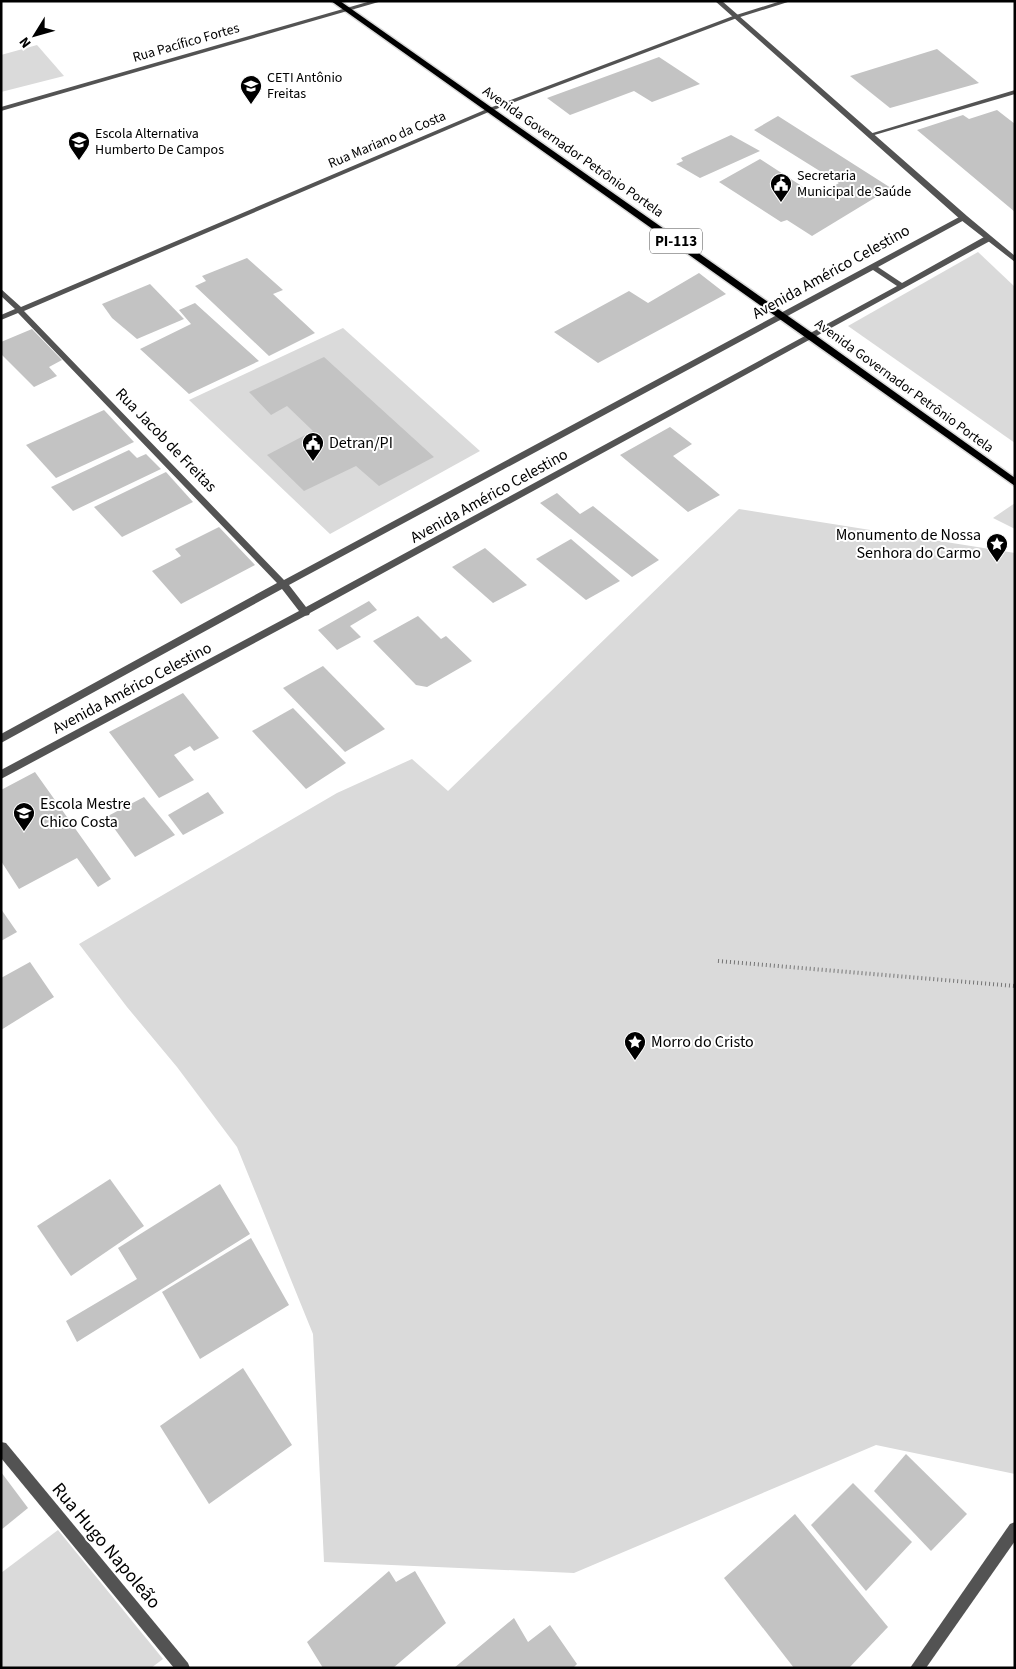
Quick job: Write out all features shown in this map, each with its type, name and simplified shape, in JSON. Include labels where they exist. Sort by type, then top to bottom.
[{"type":"main road","name":"Avenida Governador Petrônio Portela","points":[[335,1],[783,316],[1015,483]]},
{"type":"street","name":"Rua Pacífico Fortes","points":[[1,109],[378,1]]},
{"type":"street","points":[[718,1],[964,218],[1015,260]]},
{"type":"street","name":"Rua Mariano da Costa","points":[[1,318],[489,110],[735,17],[788,1]]},
{"type":"street","points":[[869,135],[1015,92]]},
{"type":"street","name":"Avenida Américo Celestino","points":[[1,739],[283,584],[964,218]]},
{"type":"street","name":"Avenida Américo Celestino","points":[[1,774],[306,613],[812,337],[987,238]]},
{"type":"street","points":[[873,267],[902,286]]},
{"type":"street","name":"Rua Jacob de Freitas","points":[[1,291],[283,584],[306,613]]},
{"type":"street","name":"Rua Hugo Napoleão","points":[[1,1448],[183,1668]]},
{"type":"street","points":[[917,1668],[1015,1529]]},
{"type":"path","points":[[718,962],[1015,986]]},
{"type":"shaded area","points":[[37,45],[64,76],[1,92],[1,55]]},
{"type":"shaded area","points":[[978,252],[1015,287],[1015,443],[848,326]]},
{"type":"shaded area","points":[[343,328],[480,451],[330,534],[189,400]]},
{"type":"shaded area","points":[[1015,503],[1015,529],[993,518]]},
{"type":"shaded area","points":[[739,509],[1015,553],[1015,1474],[876,1445],[574,1573],[324,1562],[313,1334],[237,1147],[177,1067],[127,1007],[79,944],[337,793],[412,759],[448,791]]},
{"type":"shaded area","points":[[58,1530],[163,1659],[151,1668],[1,1668],[1,1573]]},
{"type":"building","points":[[937,49],[979,83],[890,108],[850,76]]},
{"type":"building","points":[[659,57],[700,84],[652,102],[634,91],[570,115],[547,98]]},
{"type":"building","points":[[997,110],[1015,124],[1015,212],[917,130],[963,115],[969,119]]},
{"type":"building","points":[[778,116],[891,188],[812,236],[787,220],[781,222],[719,182],[760,159],[817,196],[839,183],[754,130]]},
{"type":"building","points":[[731,135],[760,151],[700,178],[676,164],[683,161],[681,158]]},
{"type":"building","points":[[247,258],[283,290],[273,294],[315,333],[269,356],[195,286],[206,281],[202,276]]},
{"type":"building","points":[[699,273],[726,294],[598,363],[554,332],[629,291],[648,303]]},
{"type":"building","points":[[150,284],[184,319],[137,339],[112,318],[102,304]]},
{"type":"building","points":[[195,303],[259,361],[189,394],[140,349],[191,324],[179,310]]},
{"type":"building","points":[[32,329],[62,360],[49,367],[57,376],[34,387],[1,354],[1,342]]},
{"type":"building","points":[[324,357],[434,457],[379,486],[356,466],[304,491],[267,455],[313,431],[287,406],[271,415],[249,392]]},
{"type":"building","points":[[104,410],[134,442],[56,478],[26,445]]},
{"type":"building","points":[[670,427],[692,444],[673,456],[720,495],[688,512],[620,455]]},
{"type":"building","points":[[129,450],[137,458],[146,454],[161,469],[73,511],[51,487]]},
{"type":"building","points":[[166,472],[193,502],[122,537],[94,507]]},
{"type":"building","points":[[557,493],[580,514],[593,506],[659,560],[632,577],[540,503]]},
{"type":"building","points":[[219,527],[255,565],[181,604],[152,571],[181,556],[175,549]]},
{"type":"building","points":[[571,539],[620,581],[586,600],[536,559]]},
{"type":"building","points":[[485,548],[527,585],[493,603],[452,567]]},
{"type":"building","points":[[369,601],[377,610],[350,626],[361,637],[337,650],[318,630]]},
{"type":"building","points":[[418,616],[441,639],[446,636],[472,661],[427,687],[416,685],[373,641]]},
{"type":"building","points":[[323,666],[385,729],[345,752],[283,688]]},
{"type":"building","points":[[183,693],[219,738],[194,751],[190,746],[174,755],[194,780],[159,798],[109,732]]},
{"type":"building","points":[[293,708],[346,763],[306,789],[252,731]]},
{"type":"building","points":[[35,772],[111,879],[98,887],[77,858],[19,889],[1,861],[1,790]]},
{"type":"building","points":[[208,792],[224,813],[183,835],[168,815]]},
{"type":"building","points":[[144,797],[175,835],[135,857],[106,817]]},
{"type":"building","points":[[1,909],[17,932],[1,941]]},
{"type":"building","points":[[30,962],[54,997],[1,1030],[1,978]]},
{"type":"building","points":[[110,1179],[144,1226],[71,1276],[37,1226]]},
{"type":"building","points":[[220,1184],[250,1234],[77,1342],[66,1321],[137,1279],[118,1248]]},
{"type":"building","points":[[251,1238],[289,1305],[200,1359],[162,1292]]},
{"type":"building","points":[[243,1368],[292,1445],[209,1504],[160,1426]]},
{"type":"building","points":[[906,1454],[967,1514],[931,1551],[874,1491]]},
{"type":"building","points":[[1,1472],[28,1508],[1,1530]]},
{"type":"building","points":[[853,1483],[912,1542],[866,1591],[811,1525]]},
{"type":"building","points":[[795,1514],[888,1627],[849,1668],[794,1668],[724,1578]]},
{"type":"building","points":[[389,1571],[396,1582],[415,1571],[446,1623],[393,1668],[323,1668],[307,1642]]},
{"type":"building","points":[[514,1618],[528,1642],[550,1625],[577,1664],[573,1668],[454,1668]]},
{"type":"place","name":"CETI Antônio Freitas","points":[[251,105]]},
{"type":"place","name":"Escola Alternativa Humberto De Campos","points":[[79,161]]},
{"type":"place","name":"Secretaria Municipal de Saúde","points":[[781,203]]},
{"type":"place","name":"Detran/PI","points":[[313,462]]},
{"type":"place","name":"Monumento de Nossa Senhora do Carmo","points":[[997,563]]},
{"type":"place","name":"Escola Mestre Chico Costa","points":[[24,832]]},
{"type":"place","name":"Morro do Cristo","points":[[635,1061]]}]
